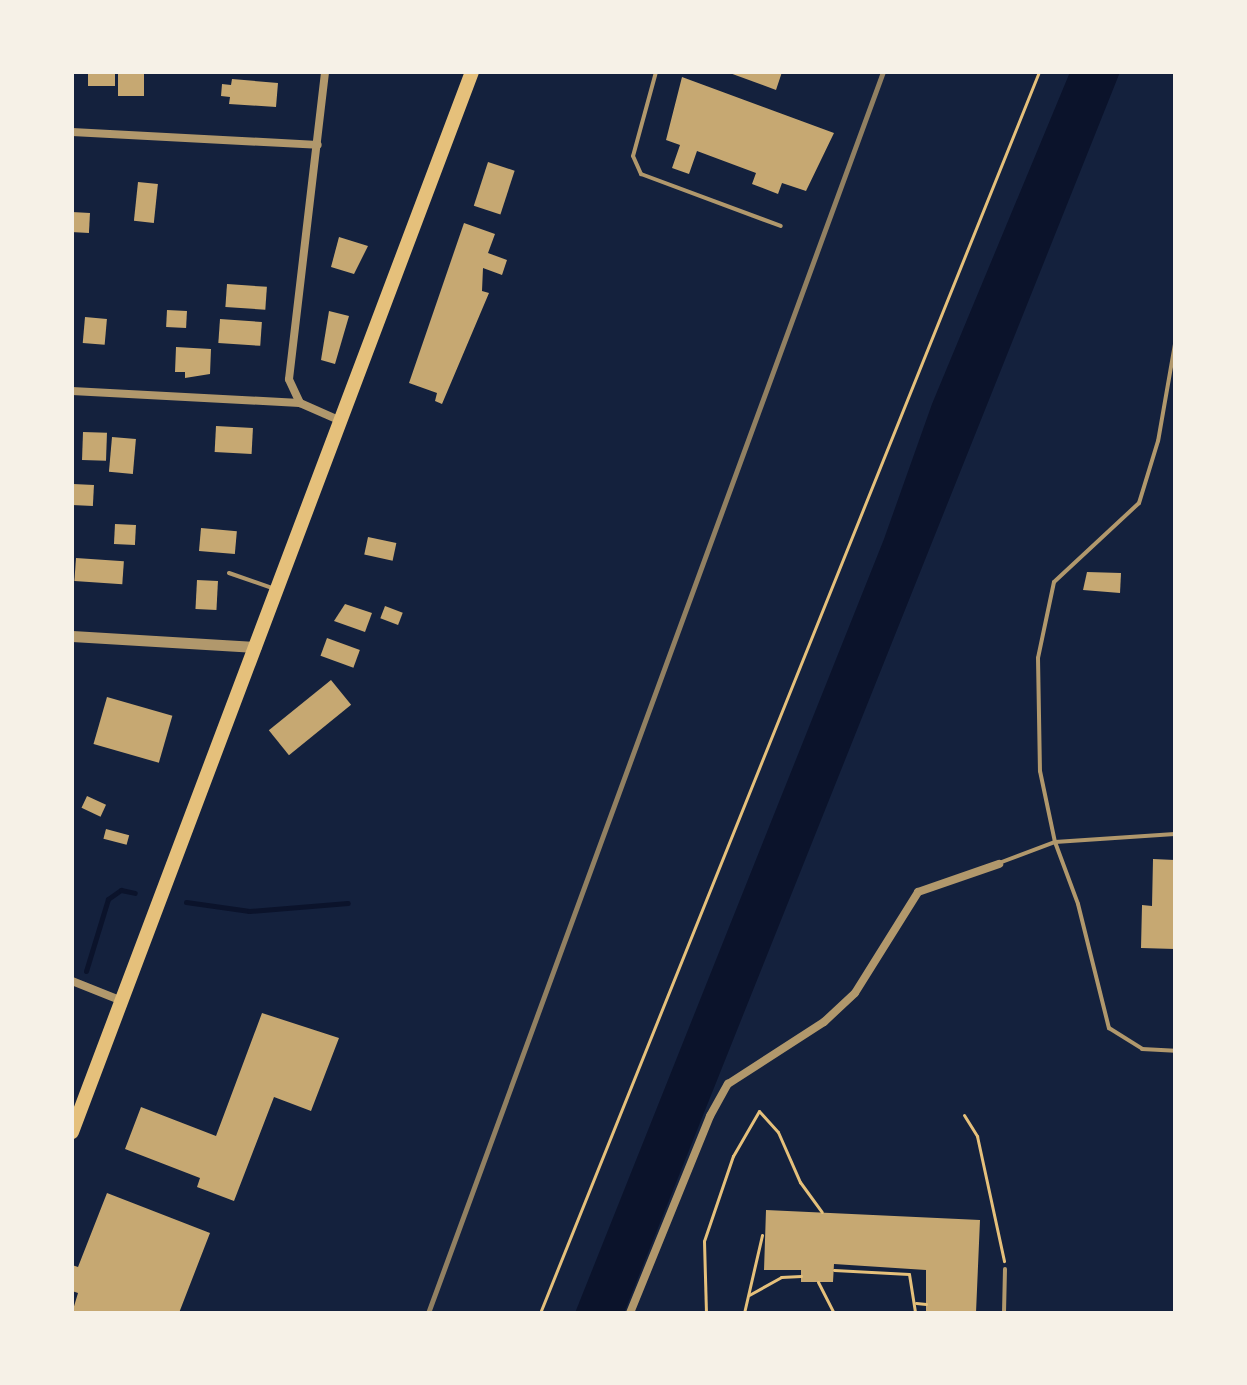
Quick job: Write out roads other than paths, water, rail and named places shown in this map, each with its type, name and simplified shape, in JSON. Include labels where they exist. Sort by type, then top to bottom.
[{"type":"main road","points":[[72,1132],[472,72]]},
{"type":"street","points":[[300,403],[289,379],[325,72]]},
{"type":"street","points":[[72,132],[318,145]]},
{"type":"street","points":[[72,391],[300,403],[341,421]]},
{"type":"street","points":[[72,636],[256,647]]},
{"type":"street","points":[[630,1313],[710,1116],[728,1084],[824,1022],[855,993],[918,892],[999,864]]},
{"type":"street","points":[[72,981],[122,1001]]},
{"type":"lane","points":[[656,72],[633,156],[641,174],[781,226]]},
{"type":"lane","points":[[1175,344],[1158,441],[1139,503],[1054,582],[1038,658],[1040,771],[1055,842],[1085,929],[1109,1028],[1142,1049],[1175,1051]]},
{"type":"lane","points":[[229,573],[277,590]]},
{"type":"lane","points":[[999,864],[1055,842],[1175,834]]},
{"type":"lane","points":[[1004,1313],[1005,1269]]},
{"type":"water","points":[[1070,72],[1120,72],[624,1313],[575,1313],[884,539],[932,404]]},
{"type":"waterway","points":[[86,971],[108,899],[121,890],[135,893]]},
{"type":"waterway","points":[[186,902],[249,911],[348,903]]},
{"type":"railway","points":[[428,1313],[883,72]]}]
